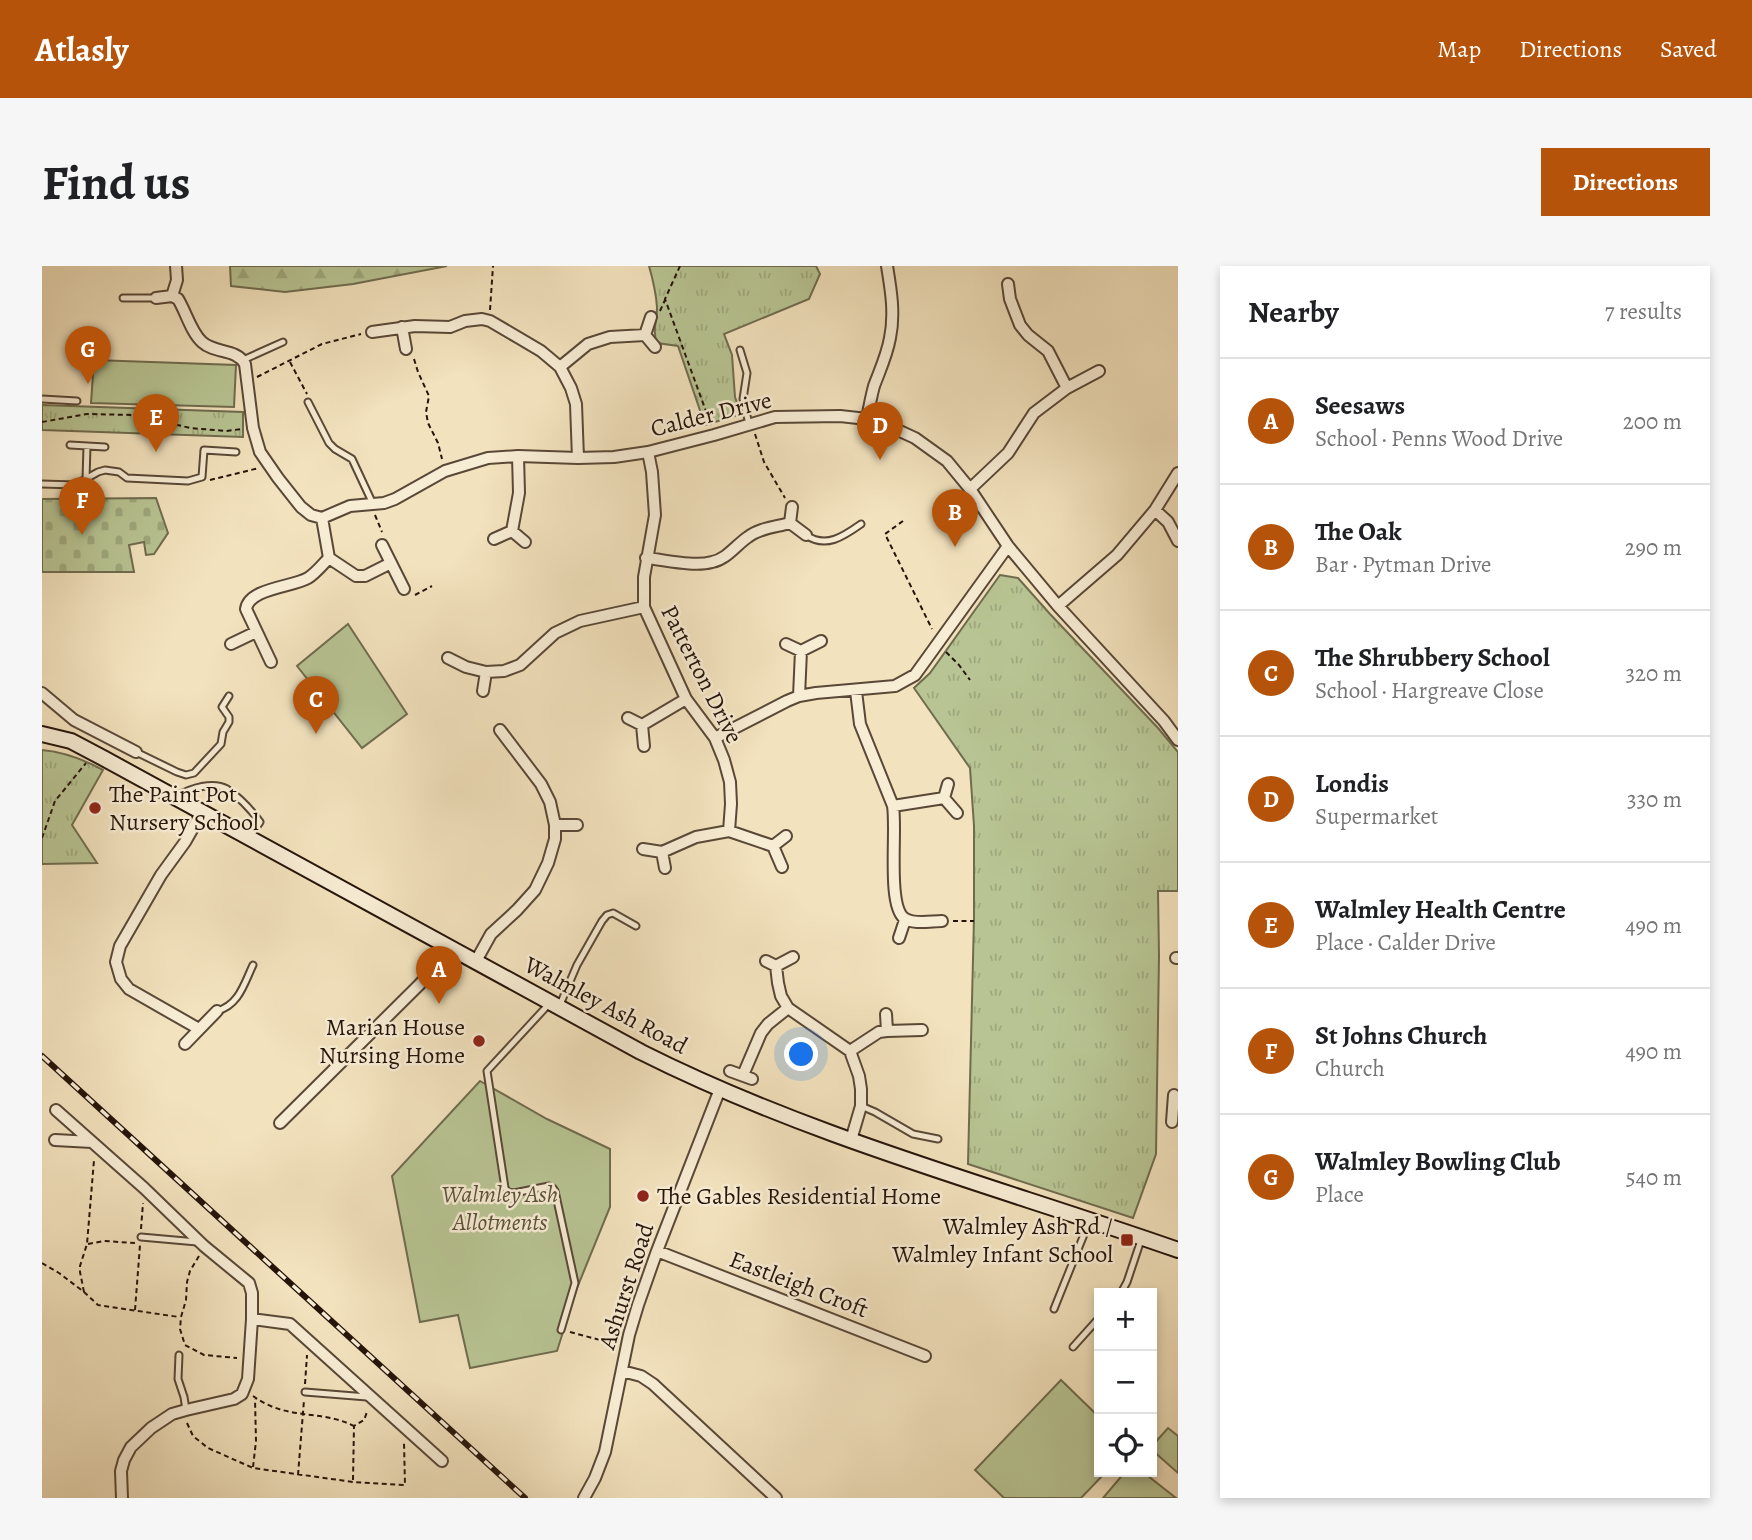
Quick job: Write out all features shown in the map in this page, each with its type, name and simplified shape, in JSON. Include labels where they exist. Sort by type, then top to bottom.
[{"type":"street","points":[[172,296],[177,280],[176,266]]},
{"type":"street","points":[[867,419],[874,387],[891,337],[893,316],[887,266]]},
{"type":"street","points":[[1008,284],[1014,312],[1028,335],[1048,351],[1067,388]]},
{"type":"street","points":[[156,298],[172,296],[178,299],[205,345],[231,353],[243,360],[253,428],[260,452],[300,507],[311,515],[322,518],[329,558],[356,576],[366,576],[391,563]]},
{"type":"street","points":[[1014,312],[1027,308]]},
{"type":"street","points":[[645,335],[651,317]]},
{"type":"street","points":[[372,332],[402,327],[450,327],[474,319],[490,321],[541,351],[560,367],[571,388],[576,404],[578,458]]},
{"type":"street","points":[[402,327],[406,349]]},
{"type":"street","points":[[560,367],[587,344],[610,337],[645,335]]},
{"type":"street","points":[[645,335],[655,347]]},
{"type":"street","points":[[970,489],[1008,453],[1034,413],[1067,388],[1099,371]]},
{"type":"street","name":"Calder Drive","points":[[322,518],[350,506],[384,503],[445,471],[488,458],[614,457],[648,452],[775,417],[812,415],[867,419],[915,438],[947,461],[970,489],[1008,546],[1178,740]]},
{"type":"street","name":"Patterton Drive","points":[[648,452],[655,515],[646,558],[644,607],[686,699],[715,738],[724,760],[730,782],[729,831]]},
{"type":"street","points":[[512,531],[519,493],[518,456]]},
{"type":"street","points":[[1058,606],[1117,555],[1155,510],[1178,473]]},
{"type":"street","points":[[790,523],[792,507]]},
{"type":"street","points":[[1155,510],[1168,522],[1178,541]]},
{"type":"street","points":[[646,558],[702,564],[714,562],[725,557],[755,532],[790,523]]},
{"type":"street","points":[[790,523],[806,535]]},
{"type":"street","points":[[494,539],[512,531]]},
{"type":"street","points":[[512,531],[525,542]]},
{"type":"street","points":[[382,545],[404,589]]},
{"type":"street","points":[[715,738],[799,696],[895,686],[915,675],[1008,546]]},
{"type":"street","points":[[271,662],[246,604],[265,592],[307,578],[329,558]]},
{"type":"street","points":[[448,658],[485,672],[504,671],[520,665],[555,633],[580,621],[644,607]]},
{"type":"street","points":[[231,644],[256,632]]},
{"type":"street","points":[[801,651],[821,641]]},
{"type":"street","points":[[786,644],[801,651]]},
{"type":"street","points":[[799,696],[801,651]]},
{"type":"street","points":[[483,691],[485,672]]},
{"type":"street","points":[[856,691],[860,724],[893,806],[895,902],[899,913],[905,920],[912,922],[942,921]]},
{"type":"street","points":[[42,693],[74,720],[136,752]]},
{"type":"street","points":[[642,725],[686,699]]},
{"type":"street","points":[[628,718],[642,725]]},
{"type":"street","points":[[642,725],[644,746]]},
{"type":"street","points":[[476,961],[491,934],[535,890],[548,863],[555,839],[550,802],[541,784],[500,730]]},
{"type":"street","name":"Walmley Ash Road","points":[[42,734],[71,741],[680,1072],[851,1140],[1178,1250]]},
{"type":"street","points":[[98,758],[115,742]]},
{"type":"street","points":[[944,798],[948,784]]},
{"type":"street","points":[[893,806],[944,798]]},
{"type":"street","points":[[944,798],[957,813]]},
{"type":"street","points":[[199,1029],[129,989],[121,979],[116,962],[120,946],[202,812]]},
{"type":"street","points":[[555,825],[577,825]]},
{"type":"street","points":[[643,849],[662,852],[696,837],[729,831],[773,846],[782,867]]},
{"type":"street","points":[[773,846],[786,836]]},
{"type":"street","points":[[662,852],[665,868]]},
{"type":"street","points":[[899,938],[905,920]]},
{"type":"street","points":[[280,1123],[419,985],[439,963],[448,946]]},
{"type":"street","points":[[776,966],[793,957]]},
{"type":"street","points":[[766,961],[776,966]]},
{"type":"street","points":[[776,966],[781,996],[788,1008],[850,1051],[861,1089],[861,1106],[851,1140]]},
{"type":"street","points":[[730,1070],[747,1077],[761,1033],[788,1008]]},
{"type":"street","points":[[185,1044],[217,1011]]},
{"type":"street","points":[[886,1014],[887,1031]]},
{"type":"street","points":[[850,1051],[879,1032],[922,1030]]},
{"type":"street","name":"Ashurst Road","points":[[584,1498],[605,1452],[638,1305],[720,1089]]},
{"type":"street","points":[[1172,1122],[1175,1103]]},
{"type":"street","points":[[56,1110],[249,1283],[252,1293],[248,1379],[242,1394],[234,1399],[172,1414],[151,1428],[131,1447],[124,1460],[121,1471],[122,1498]]},
{"type":"street","points":[[55,1140],[94,1144]]},
{"type":"street","name":"Eastleigh Croft","points":[[657,1251],[925,1356]]},
{"type":"street","points":[[252,1319],[290,1324],[404,1428],[421,1450],[442,1461]]},
{"type":"street","points":[[622,1371],[641,1376],[653,1384],[775,1498]]},
{"type":"lane","points":[[123,298],[156,298]]},
{"type":"lane","points":[[243,360],[282,342]]},
{"type":"lane","points":[[740,350],[747,373],[743,399],[750,424]]},
{"type":"lane","points":[[42,400],[77,401]]},
{"type":"lane","points":[[308,402],[329,443],[352,459],[373,504]]},
{"type":"lane","points":[[70,445],[105,447]]},
{"type":"lane","points":[[86,479],[87,446]]},
{"type":"lane","points":[[42,484],[75,485],[105,470],[119,471],[127,478],[188,481],[202,477],[204,450],[236,452]]},
{"type":"lane","points":[[806,535],[820,542],[831,541],[846,535],[861,524]]},
{"type":"lane","points":[[136,752],[177,772],[186,775],[194,773],[221,744],[223,732],[229,722],[229,717],[222,707],[229,696]]},
{"type":"lane","points":[[175,798],[189,789],[208,786],[226,788],[260,822],[249,838]]},
{"type":"lane","points":[[561,1329],[575,1283],[555,1191],[550,1186],[514,1193],[505,1188],[487,1071],[555,1004],[607,915],[612,913],[636,926]]},
{"type":"lane","points":[[217,1011],[227,1008],[236,999],[253,965]]},
{"type":"lane","points":[[861,1106],[913,1134],[939,1139]]},
{"type":"lane","points":[[1054,1309],[1090,1219]]},
{"type":"lane","points":[[141,1237],[203,1244]]},
{"type":"lane","points":[[1124,1288],[1142,1237]]},
{"type":"lane","points":[[1073,1347],[1094,1324]]},
{"type":"lane","points":[[179,1356],[178,1379],[186,1410]]},
{"type":"lane","points":[[305,1392],[370,1397]]},
{"type":"path","points":[[490,321],[493,266]]},
{"type":"path","points":[[680,266],[665,299],[714,435]]},
{"type":"path","points":[[247,382],[331,341],[372,332]]},
{"type":"path","points":[[406,349],[412,351],[429,396],[426,412],[428,423],[438,443],[445,471]]},
{"type":"path","points":[[289,361],[309,399],[308,402]]},
{"type":"path","points":[[42,422],[87,414],[136,415],[190,428],[226,431],[253,428]]},
{"type":"path","points":[[750,424],[770,475],[792,507]]},
{"type":"path","points":[[202,477],[211,481],[269,466]]},
{"type":"path","points":[[903,521],[885,534],[939,644],[970,680]]},
{"type":"path","points":[[42,838],[55,801],[98,758]]},
{"type":"path","points":[[942,921],[974,921]]},
{"type":"path","points":[[84,1292],[80,1272],[87,1244],[94,1144]]},
{"type":"path","points":[[141,1237],[144,1188]]},
{"type":"path","points":[[87,1244],[104,1241],[140,1244],[135,1311]]},
{"type":"path","points":[[203,1244],[187,1282],[180,1329],[185,1345],[204,1355],[249,1359]]},
{"type":"path","points":[[42,1262],[84,1292],[98,1306],[181,1317]]},
{"type":"path","points":[[561,1329],[627,1347]]},
{"type":"path","points":[[298,1475],[308,1340]]},
{"type":"path","points":[[245,1389],[274,1409],[341,1420],[354,1426]]},
{"type":"path","points":[[354,1426],[364,1420],[370,1397]]},
{"type":"path","points":[[253,1468],[256,1441],[255,1398]]},
{"type":"path","points":[[186,1410],[186,1420],[193,1436],[208,1448],[253,1468],[353,1482],[405,1485],[404,1428]]},
{"type":"path","points":[[353,1482],[354,1426]]},
{"type":"green space","points":[[230,266],[447,266],[353,284],[285,292],[231,286]]},
{"type":"green space","points":[[649,266],[816,266],[820,274],[809,299],[724,334],[732,355],[735,397],[741,414],[705,425],[678,346],[657,343],[657,302]]},
{"type":"green space","points":[[94,360],[236,365],[234,407],[91,403]]},
{"type":"green space","points":[[42,405],[243,412],[243,437],[42,430]]},
{"type":"green space","points":[[156,498],[168,533],[154,554],[146,555],[144,542],[129,545],[134,572],[42,572],[42,499]]},
{"type":"green space","points":[[1000,575],[1018,578],[1178,752],[1178,891],[1158,891],[1156,1154],[1133,1218],[968,1164],[974,918],[974,826],[970,768],[914,688],[930,673]]},
{"type":"green space","points":[[348,624],[407,714],[362,748],[297,666]]},
{"type":"green space","points":[[42,750],[74,757],[103,770],[72,825],[97,863],[42,864]]},
{"type":"green space","name":"Walmley Ash Allotments","points":[[480,1081],[547,1119],[610,1149],[610,1207],[577,1288],[557,1351],[470,1368],[458,1315],[420,1322],[392,1176]]},
{"type":"green space","points":[[1061,1380],[1094,1412],[1094,1477],[1101,1477],[1081,1498],[1004,1498],[975,1470]]},
{"type":"green space","points":[[1168,1428],[1178,1436],[1178,1473],[1157,1454],[1157,1440]]},
{"type":"green space","points":[[1121,1477],[1149,1477],[1176,1498],[1103,1498]]},
{"type":"railway","points":[[42,1056],[525,1498]]},
{"type":"place","name":"Walmley Bowling Club","points":[[88,384]]},
{"type":"place","name":"Walmley Health Centre","points":[[156,452]]},
{"type":"place","name":"Londis","points":[[880,460]]},
{"type":"place","name":"St Johns Church","points":[[82,535]]},
{"type":"place","name":"The Oak","points":[[955,547]]},
{"type":"place","name":"The Shrubbery School","points":[[316,734]]},
{"type":"place","name":"The Paint Pot Nursery School","points":[[95,808]]},
{"type":"place","name":"Seesaws","points":[[439,1004]]},
{"type":"place","name":"Marian House Nursing Home","points":[[479,1041]]},
{"type":"place","name":"The Gables Residential Home","points":[[643,1196]]},
{"type":"place","name":"Walmley Ash Rd / Walmley Infant School","points":[[1127,1240]]}]
